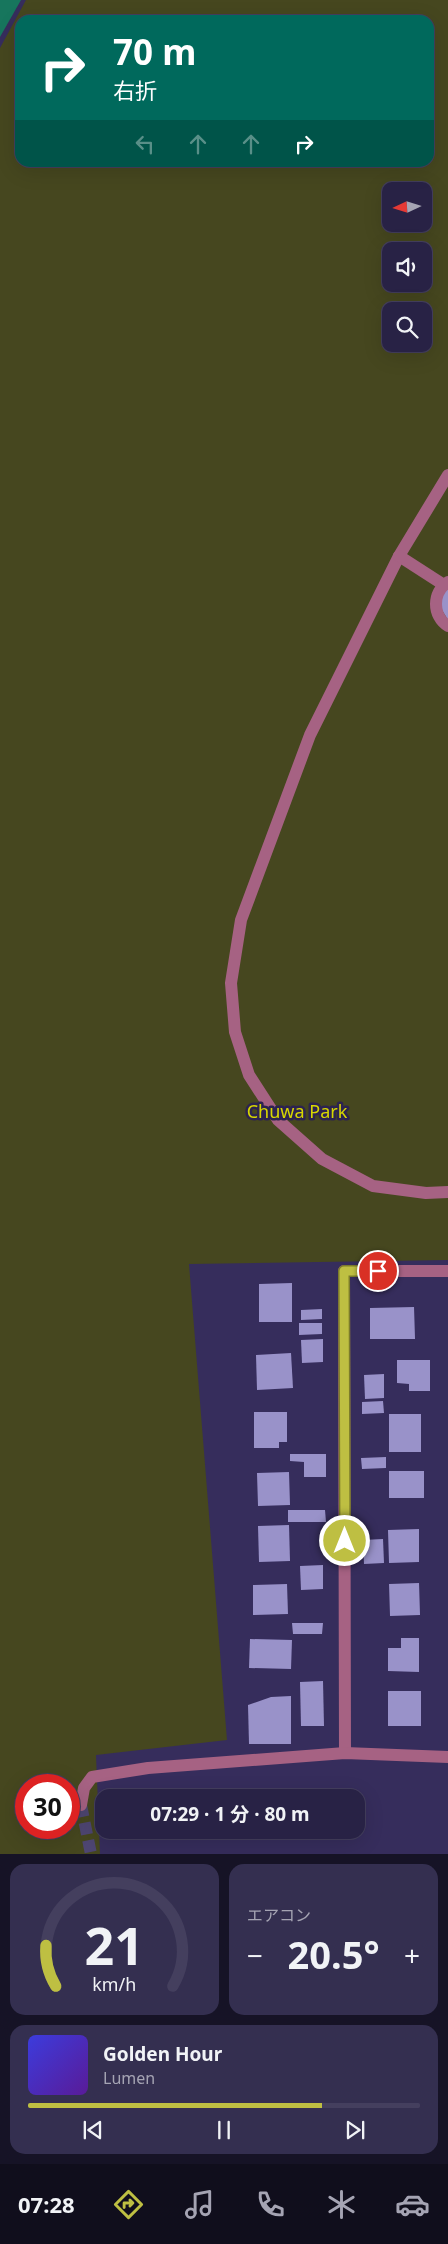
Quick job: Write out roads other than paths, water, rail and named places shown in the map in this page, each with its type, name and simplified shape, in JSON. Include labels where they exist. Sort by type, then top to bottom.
[{"type":"street","points":[[448,475],[399,556],[310,735],[241,920],[231,984],[235,1032],[249,1075],[278,1120],[322,1159],[373,1186],[426,1193],[448,1192]]},
{"type":"street","points":[[399,556],[446,583],[438,593],[436,604],[438,614],[448,626]]},
{"type":"street","points":[[345,1753],[344,1271],[448,1271]]},
{"type":"street","points":[[81,1805],[84,1788],[92,1777],[148,1768],[345,1753],[448,1757]]},
{"type":"tunnel","points":[[81,1805],[91,1854]]},
{"type":"park label","name":"Chuwa Park","points":[[297,1111]]}]
